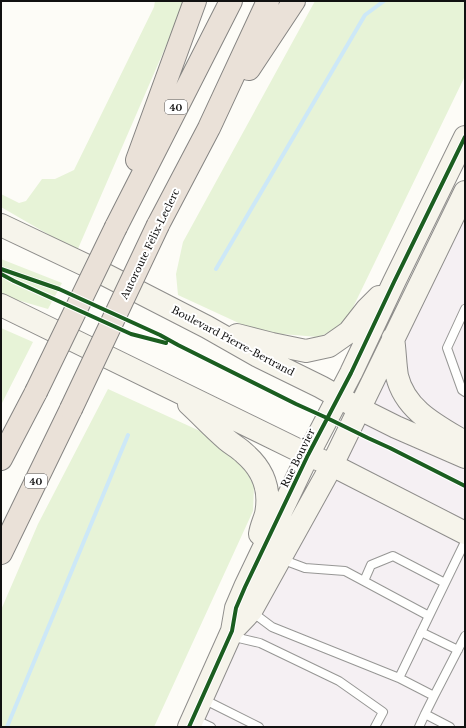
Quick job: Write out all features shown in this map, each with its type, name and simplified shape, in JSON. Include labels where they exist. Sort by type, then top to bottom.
[{"type":"highway","points":[[119,220],[137,158],[194,1]]},
{"type":"highway","name":"40","points":[[1,459],[36,392],[119,220],[230,1]]},
{"type":"highway","name":"Autoroute Félix-Leclerc","points":[[1,553],[158,225],[209,128],[268,1]]},
{"type":"highway","points":[[209,128],[294,1]]},
{"type":"main road","name":"Rue Bouvier","points":[[198,724],[202,698],[231,633],[236,608],[245,587],[308,455],[339,396],[465,137]]},
{"type":"main road","name":"Rue Bouvier","points":[[231,633],[251,611],[332,464],[465,192]]},
{"type":"main road","name":"Boulevard Pierre-Bertrand","points":[[1,225],[98,271],[207,327],[258,356],[339,396],[360,409],[396,427],[465,457]]},
{"type":"main road","points":[[207,327],[272,344],[306,351],[329,346],[349,332],[368,309],[394,282]]},
{"type":"main road","points":[[1,305],[308,455],[332,464],[465,532]]},
{"type":"main road","points":[[393,338],[398,377],[408,399],[415,409],[426,418],[461,440],[465,446]]},
{"type":"main road","points":[[173,389],[227,440],[244,453],[257,466],[264,478],[267,492],[266,514],[247,572],[245,587]]},
{"type":"lane","points":[[465,309],[446,348],[462,390],[465,392]]},
{"type":"lane","points":[[399,678],[465,542]]},
{"type":"lane","points":[[364,581],[371,565],[393,556],[445,583]]},
{"type":"lane","points":[[280,559],[305,568],[345,571],[429,616]]},
{"type":"lane","points":[[251,611],[272,627],[399,678],[434,696]]},
{"type":"lane","points":[[421,632],[458,650]]},
{"type":"lane","points":[[231,633],[260,643],[339,681],[383,712],[375,727]]},
{"type":"lane","points":[[419,727],[465,636]]},
{"type":"lane","points":[[202,698],[259,727]]},
{"type":"lane","points":[[425,714],[450,727]]},
{"type":"shaded area","points":[[465,196],[465,727],[188,727]]},
{"type":"green space","points":[[155,1],[184,1],[77,251],[1,207],[1,194],[19,203],[26,201],[42,179],[55,179],[74,170],[154,7]]},
{"type":"green space","points":[[315,1],[465,1],[465,76],[344,326],[318,337],[258,332],[178,295],[176,274],[183,242]]},
{"type":"green space","points":[[1,259],[62,283],[48,309],[1,294]]},
{"type":"green space","points":[[1,328],[33,342],[1,405]]},
{"type":"green space","points":[[108,389],[200,431],[241,462],[254,486],[253,511],[154,727],[1,727],[1,610],[38,524]]},
{"type":"waterway","points":[[216,269],[365,15],[384,1]]},
{"type":"waterway","points":[[7,727],[128,435]]},
{"type":"cycle path","points":[[189,727],[232,631],[236,608],[245,587],[308,455],[351,373],[465,137]]},
{"type":"cycle path","points":[[1,269],[59,289],[160,335],[296,404],[390,448],[465,486]]},
{"type":"cycle path","points":[[1,274],[131,334],[166,343]]}]
